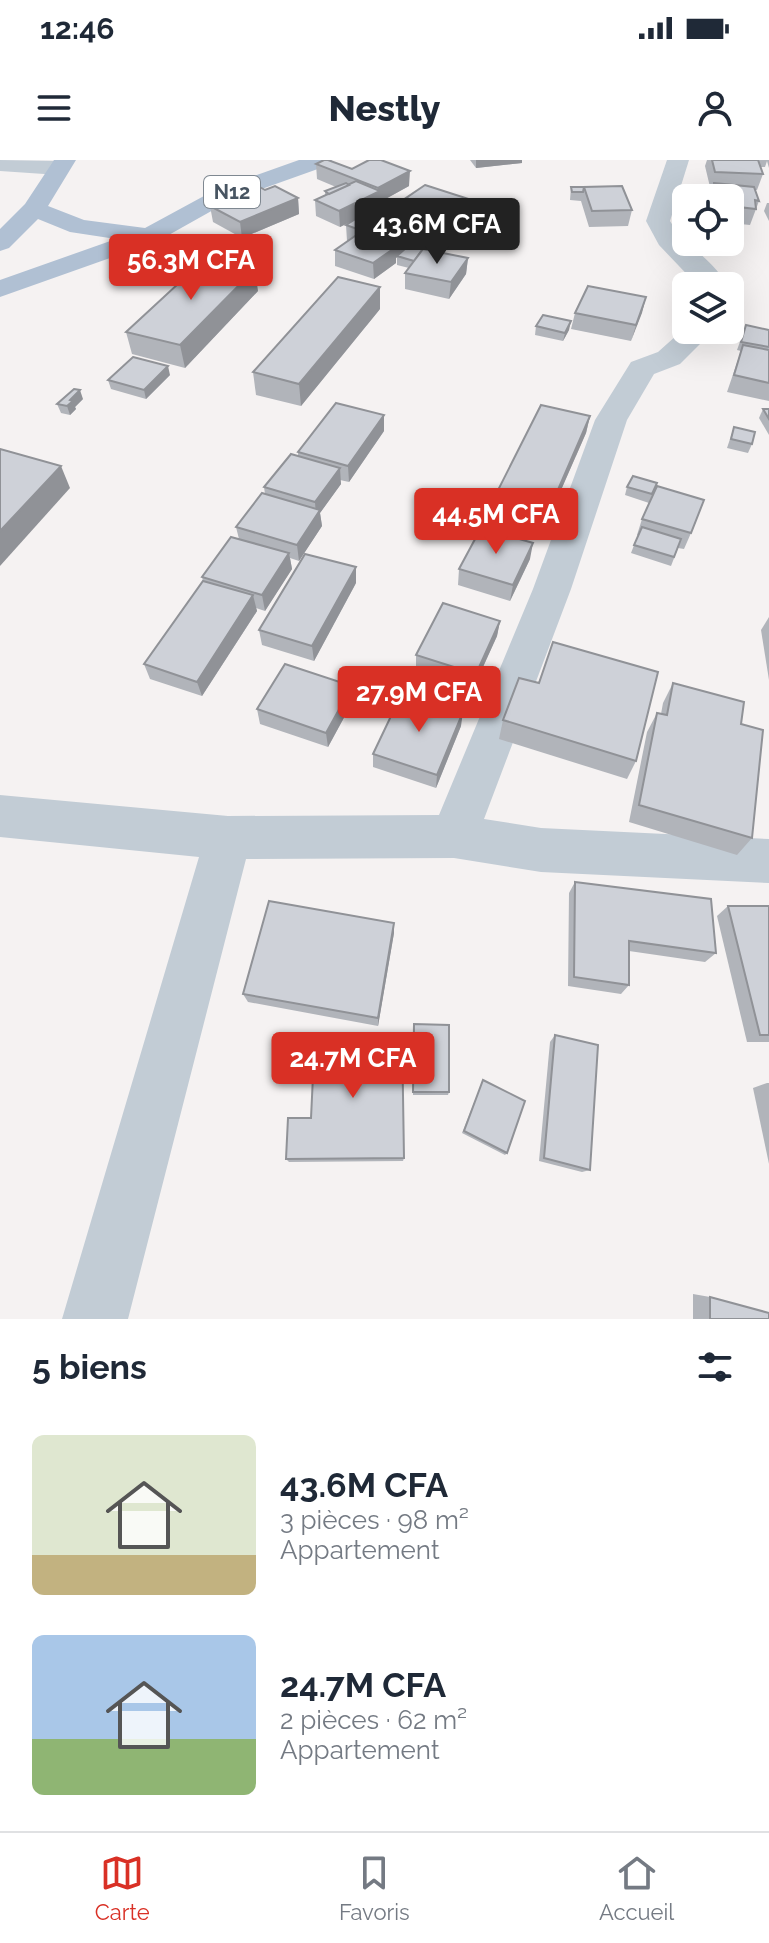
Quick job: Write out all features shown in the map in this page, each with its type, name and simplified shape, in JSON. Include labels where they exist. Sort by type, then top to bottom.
[{"type":"main road","name":"N12","points":[[149,236],[223,195],[321,160]]},
{"type":"main road","points":[[0,243],[34,209],[62,164]]},
{"type":"main road","points":[[34,209],[79,227],[149,236]]},
{"type":"main road","points":[[0,289],[149,236]]},
{"type":"street","points":[[678,160],[658,221],[668,240],[702,272]]},
{"type":"street","points":[[0,164],[62,164]]},
{"type":"street","points":[[454,836],[552,589],[611,420],[642,368],[669,358],[684,344]]},
{"type":"street","points":[[0,816],[228,838],[454,836],[541,850],[769,861]]},
{"type":"street","points":[[95,1319],[228,838]]},
{"type":"building","points":[[324,160],[352,169],[369,160],[381,160],[410,171],[378,188],[316,164]]},
{"type":"building","points":[[712,160],[758,160],[763,174],[715,172]]},
{"type":"building","points":[[356,181],[380,191],[339,211],[315,200]]},
{"type":"building","points":[[346,183],[349,185],[329,194],[325,191]]},
{"type":"building","points":[[425,185],[475,201],[456,214],[406,198]]},
{"type":"building","points":[[258,186],[265,190],[275,186],[298,198],[240,222],[210,206]]},
{"type":"building","points":[[622,186],[632,210],[592,211],[584,187]]},
{"type":"building","points":[[744,186],[754,187],[759,201],[755,200],[756,209],[744,208]]},
{"type":"building","points":[[571,187],[584,187],[583,192],[572,192]]},
{"type":"building","points":[[381,203],[430,219],[396,243],[346,225]]},
{"type":"building","points":[[437,228],[454,233],[436,250],[423,249],[414,261],[397,256],[424,232],[430,233]]},
{"type":"building","points":[[355,236],[396,247],[373,263],[335,250]]},
{"type":"building","points":[[423,249],[468,258],[451,282],[405,273]]},
{"type":"building","points":[[206,258],[255,269],[180,345],[126,332]]},
{"type":"building","points":[[338,277],[380,287],[299,384],[253,372]]},
{"type":"building","points":[[588,286],[646,297],[636,325],[575,313]]},
{"type":"building","points":[[543,315],[571,321],[565,333],[536,326]]},
{"type":"building","points":[[746,325],[769,330],[769,347],[744,343]]},
{"type":"building","points":[[743,345],[769,350],[769,383],[734,375]]},
{"type":"building","points":[[133,357],[168,366],[144,390],[108,380]]},
{"type":"building","points":[[74,389],[80,390],[70,400],[73,401],[67,406],[57,404]]},
{"type":"building","points":[[336,403],[384,415],[348,466],[298,452]]},
{"type":"building","points":[[541,405],[590,416],[547,515],[493,500]]},
{"type":"building","points":[[734,427],[755,432],[752,444],[731,439]]},
{"type":"building","points":[[0,449],[61,466],[0,531]]},
{"type":"building","points":[[291,454],[340,468],[315,502],[264,487]]},
{"type":"building","points":[[633,476],[657,483],[652,494],[627,487]]},
{"type":"building","points":[[657,486],[704,500],[691,533],[642,519]]},
{"type":"building","points":[[262,493],[320,510],[297,545],[236,527]]},
{"type":"building","points":[[642,527],[681,539],[674,557],[634,545]]},
{"type":"building","points":[[481,528],[533,543],[513,585],[459,569]]},
{"type":"building","points":[[231,537],[289,553],[262,595],[202,577]]},
{"type":"building","points":[[305,554],[356,567],[312,646],[259,630]]},
{"type":"building","points":[[203,581],[253,595],[197,682],[144,664]]},
{"type":"building","points":[[443,603],[500,621],[476,674],[416,655]]},
{"type":"building","points":[[553,642],[658,672],[636,761],[503,720],[519,678],[539,683]]},
{"type":"building","points":[[285,664],[352,686],[326,733],[257,709]]},
{"type":"building","points":[[673,683],[744,702],[741,724],[763,730],[752,838],[639,805],[657,713],[667,715]]},
{"type":"building","points":[[402,693],[463,712],[437,775],[373,754]]},
{"type":"building","points":[[575,882],[711,899],[716,953],[629,941],[629,985],[574,977]]},
{"type":"building","points":[[269,901],[394,923],[378,1018],[243,994]]},
{"type":"building","points":[[728,906],[769,906],[769,1035],[760,1035]]},
{"type":"building","points":[[414,1024],[449,1025],[449,1092],[413,1092]]},
{"type":"building","points":[[402,1033],[404,1158],[286,1159],[288,1118],[311,1118],[315,1034]]},
{"type":"building","points":[[555,1035],[598,1045],[590,1170],[544,1158]]},
{"type":"building","points":[[483,1080],[525,1101],[507,1153],[464,1131]]},
{"type":"building","points":[[710,1297],[769,1313],[769,1319],[710,1319]]}]
